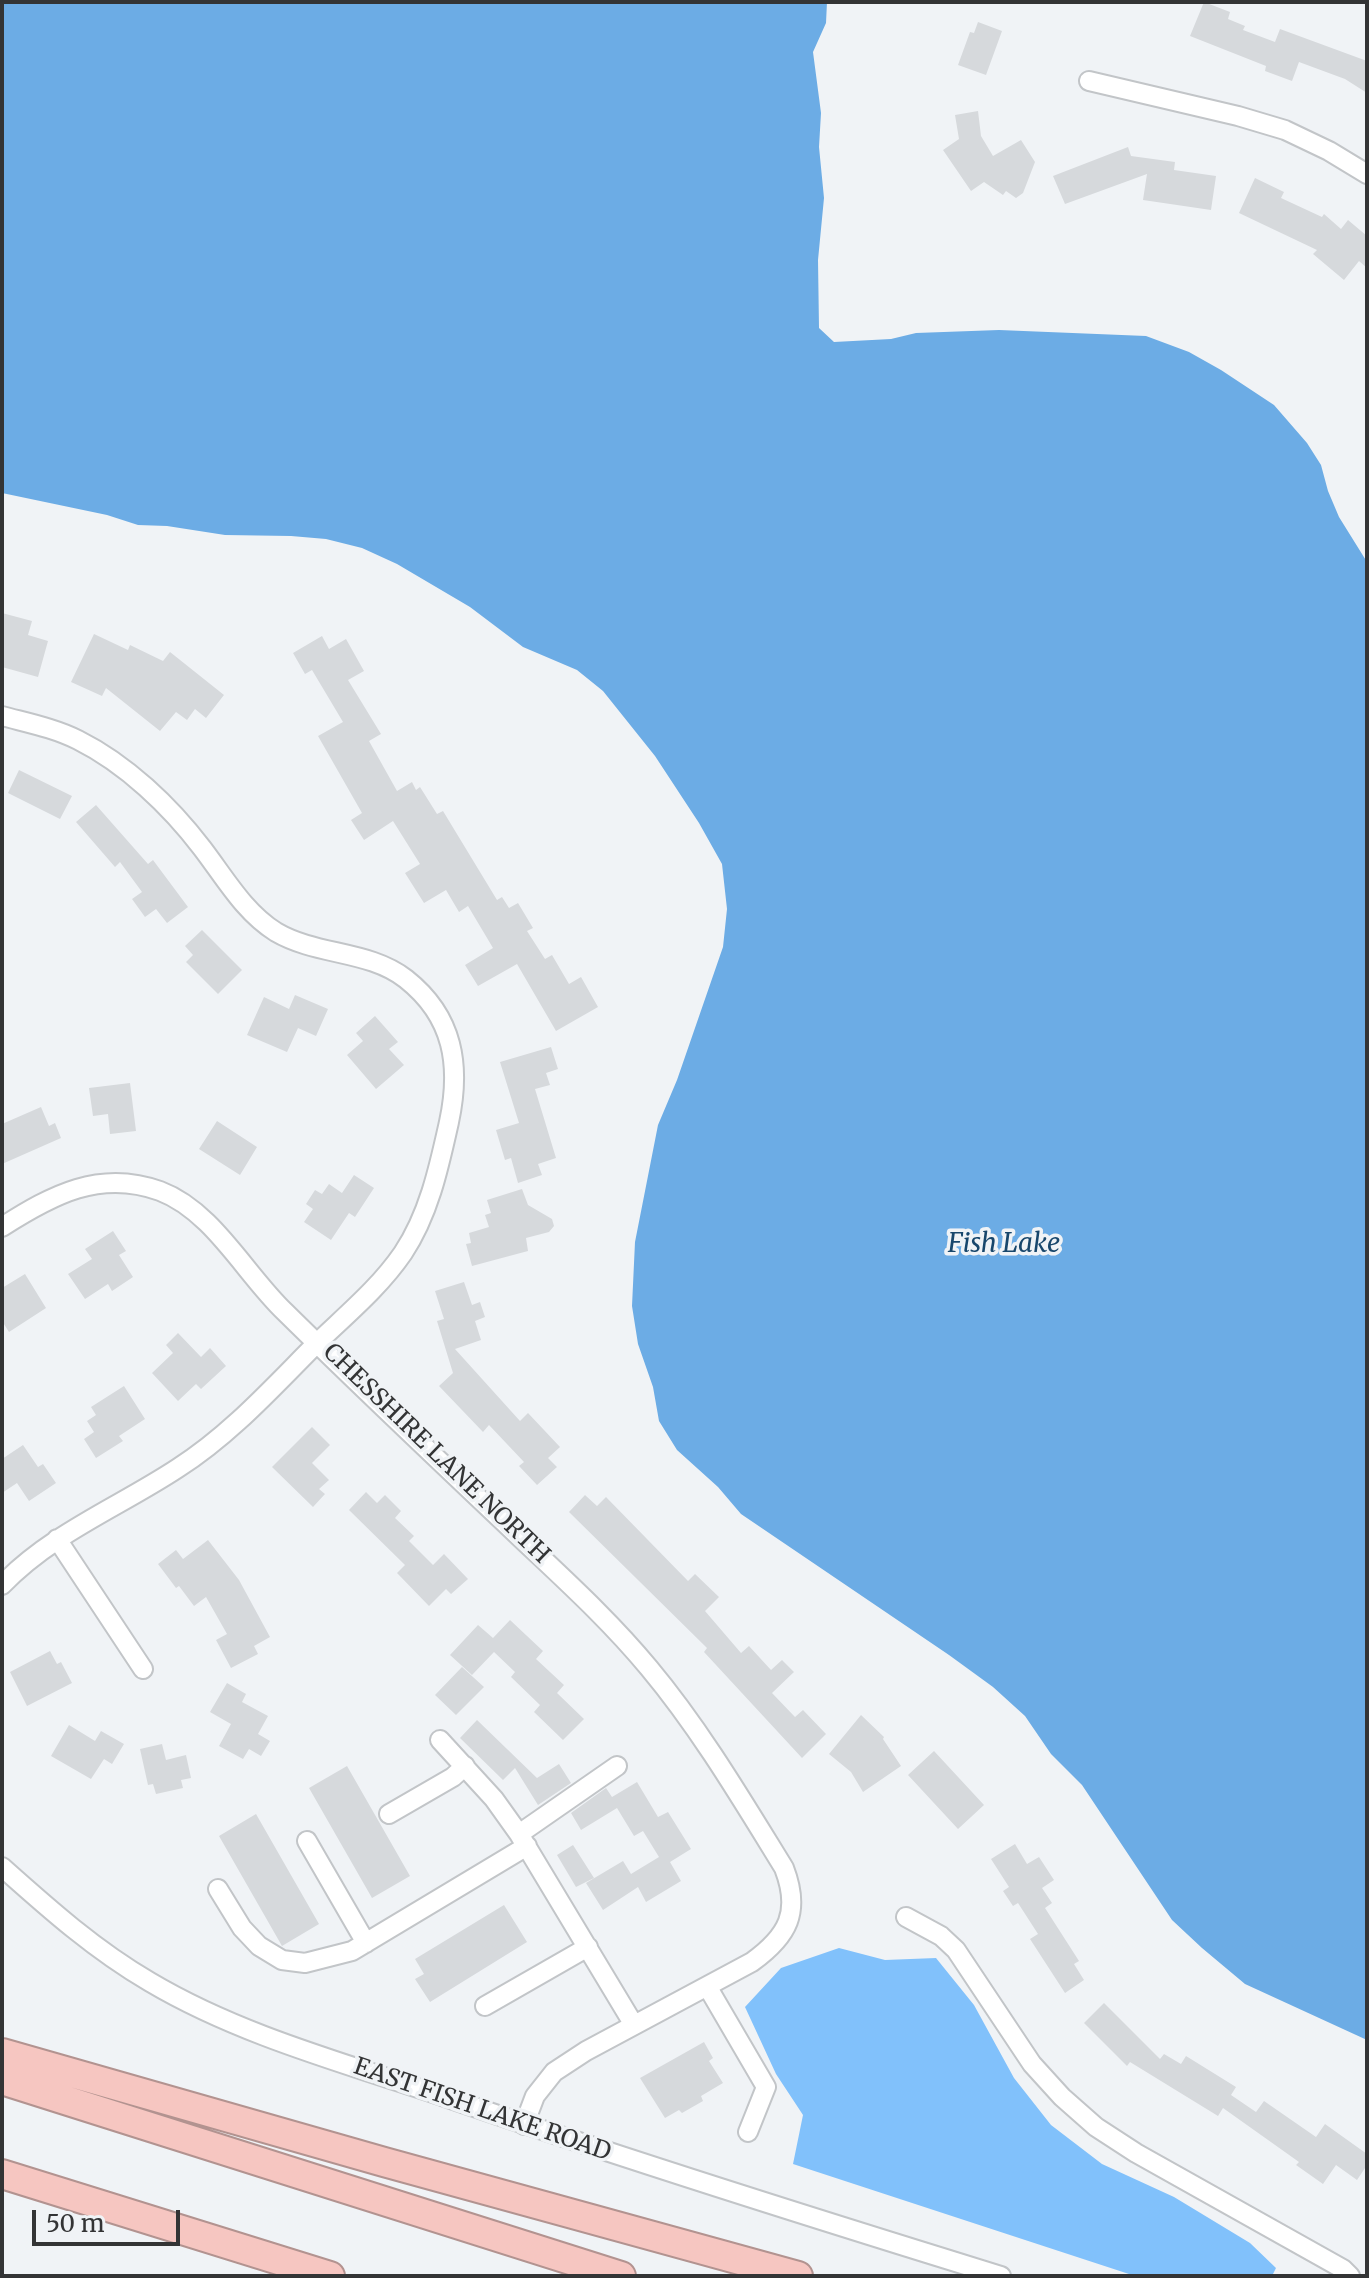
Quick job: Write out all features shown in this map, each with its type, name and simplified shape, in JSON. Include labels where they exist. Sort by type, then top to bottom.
[{"type":"highway","points":[[2,2053],[798,2276]]},
{"type":"highway","points":[[2,2080],[621,2276]]},
{"type":"highway","points":[[2,2174],[330,2276]]},
{"type":"highway","points":[[550,2208],[605,2236],[729,2276]]},
{"type":"highway","points":[[216,2241],[303,2276]]},
{"type":"street","points":[[1089,81],[1285,130],[1367,174]]},
{"type":"street","name":"CHESSHIRE LANE NORTH","points":[[2,716],[51,729],[107,757],[174,816],[255,917],[299,943],[383,965],[406,979],[442,1021],[451,1042],[456,1073],[439,1167],[425,1211],[403,1252],[375,1288],[317,1344],[594,1609],[650,1669],[710,1752],[784,1868],[791,1886],[790,1921],[770,1949],[707,1986]]},
{"type":"street","points":[[2,1227],[39,1203],[82,1186],[128,1184],[159,1191],[187,1205],[200,1216],[254,1280],[317,1344],[235,1423],[181,1466],[57,1539],[2,1585]]},
{"type":"street","points":[[57,1539],[143,1669]]},
{"type":"street","points":[[440,1740],[494,1799],[523,1840],[634,2025]]},
{"type":"street","points":[[389,1814],[453,1777],[465,1766]]},
{"type":"street","points":[[218,1889],[242,1928],[259,1946],[282,1960],[305,1963],[352,1951],[523,1840],[617,1766]]},
{"type":"street","points":[[307,1841],[366,1943]]},
{"type":"street","name":"EAST FISH LAKE ROAD","points":[[2,1867],[119,1964],[182,2000],[287,2043],[524,2125],[1001,2276]]},
{"type":"street","points":[[906,1917],[941,1936],[956,1950],[1032,2064],[1062,2097],[1096,2127],[1350,2276]]},
{"type":"street","points":[[485,2006],[588,1947]]},
{"type":"street","points":[[524,2125],[535,2096],[554,2072],[707,1986],[766,2087],[748,2132]]},
{"type":"shaded area","points":[[839,1948],[885,1960],[936,1958],[974,2005],[1014,2078],[1051,2125],[1102,2164],[1174,2197],[1250,2243],[1276,2268],[1272,2276],[1132,2275],[793,2164],[803,2115],[776,2074],[745,2007],[781,1968]]},
{"type":"water","name":"Fish Lake","points":[[2,2],[827,2],[826,23],[813,52],[821,113],[819,147],[824,198],[818,260],[819,328],[834,342],[891,339],[916,333],[999,330],[1146,336],[1189,352],[1274,405],[1307,443],[1321,465],[1339,517],[1367,562],[1367,2040],[1245,1984],[1202,1948],[1172,1920],[1082,1785],[1051,1754],[1025,1716],[993,1687],[949,1655],[741,1514],[718,1487],[677,1450],[659,1421],[653,1387],[638,1344],[632,1306],[635,1242],[658,1125],[677,1080],[723,947],[727,909],[722,864],[699,823],[655,756],[603,691],[577,670],[523,647],[470,607],[397,564],[362,548],[326,539],[225,535],[138,525],[107,515],[2,493]]},
{"type":"building","points":[[1204,2],[1230,12],[1228,19],[1245,26],[1243,30],[1275,42],[1280,29],[1367,61],[1367,93],[1345,79],[1299,62],[1292,81],[1265,71],[1266,66],[1190,36]]},
{"type":"building","points":[[978,22],[1002,31],[986,75],[958,65],[970,32],[974,33]]},
{"type":"building","points":[[978,111],[981,136],[993,156],[1021,140],[1035,162],[1023,193],[1016,198],[1006,191],[1003,195],[984,182],[971,191],[943,150],[959,139],[955,115]]},
{"type":"building","points":[[1128,147],[1131,156],[1175,162],[1174,170],[1216,176],[1211,210],[1143,200],[1147,174],[1065,204],[1053,176]]},
{"type":"building","points":[[1255,178],[1284,192],[1281,198],[1322,217],[1324,214],[1341,229],[1348,220],[1367,236],[1367,268],[1359,261],[1344,280],[1313,254],[1317,250],[1239,213]]},
{"type":"building","points":[[2,613],[32,621],[28,635],[48,641],[38,677],[2,667]]},
{"type":"building","points":[[94,634],[128,650],[130,645],[163,661],[170,652],[224,695],[206,718],[195,709],[187,720],[176,712],[160,731],[106,688],[102,696],[71,682]]},
{"type":"building","points":[[322,636],[329,649],[346,639],[364,671],[348,680],[381,734],[369,741],[397,791],[412,782],[416,790],[420,787],[437,814],[443,811],[497,900],[502,897],[509,908],[518,903],[533,928],[527,931],[545,959],[552,955],[569,984],[581,977],[598,1007],[556,1031],[517,964],[478,986],[465,965],[493,948],[468,906],[459,912],[446,890],[424,903],[405,873],[420,864],[393,821],[364,840],[351,820],[362,813],[318,736],[343,722],[312,670],[305,674],[293,653]]},
{"type":"building","points":[[19,770],[72,796],[60,819],[8,793]]},
{"type":"building","points":[[96,805],[148,864],[153,860],[188,907],[167,923],[156,909],[145,917],[132,899],[142,892],[120,862],[115,867],[76,822]]},
{"type":"building","points":[[202,930],[242,970],[218,994],[186,962],[193,955],[185,946]]},
{"type":"building","points":[[295,995],[328,1009],[316,1036],[298,1028],[287,1052],[247,1035],[264,997],[289,1009]]},
{"type":"building","points":[[375,1016],[398,1042],[389,1049],[404,1065],[376,1089],[347,1055],[363,1041],[356,1033]]},
{"type":"building","points":[[551,1047],[558,1069],[546,1073],[550,1085],[535,1089],[556,1158],[538,1164],[542,1175],[518,1183],[511,1158],[505,1160],[496,1130],[519,1123],[500,1062]]},
{"type":"building","points":[[130,1083],[136,1131],[110,1134],[108,1114],[93,1116],[89,1088]]},
{"type":"building","points":[[41,1107],[49,1126],[55,1123],[61,1138],[2,1164],[2,1124]]},
{"type":"building","points":[[217,1121],[257,1147],[240,1175],[199,1149]]},
{"type":"building","points":[[354,1175],[374,1188],[355,1217],[349,1213],[331,1240],[304,1222],[313,1209],[306,1204],[315,1190],[322,1194],[329,1184],[342,1193]]},
{"type":"building","points":[[522,1189],[528,1205],[552,1219],[554,1226],[549,1232],[526,1238],[528,1251],[472,1266],[466,1244],[471,1243],[469,1233],[489,1227],[485,1215],[491,1213],[487,1200]]},
{"type":"building","points":[[113,1231],[126,1251],[119,1255],[133,1277],[112,1291],[108,1284],[85,1299],[68,1274],[92,1259],[85,1249]]},
{"type":"building","points":[[25,1274],[46,1308],[9,1332],[2,1321],[2,1288]]},
{"type":"building","points":[[464,1282],[472,1305],[480,1302],[485,1317],[475,1321],[481,1340],[455,1349],[520,1421],[528,1413],[560,1447],[548,1458],[557,1467],[537,1485],[519,1466],[524,1462],[489,1425],[483,1432],[439,1386],[453,1373],[437,1321],[444,1319],[435,1291]]},
{"type":"building","points":[[178,1333],[201,1357],[210,1348],[226,1366],[201,1389],[196,1384],[178,1401],[152,1373],[173,1353],[166,1345]]},
{"type":"building","points":[[124,1386],[145,1419],[119,1436],[123,1441],[96,1458],[84,1439],[94,1432],[87,1421],[96,1415],[91,1407]]},
{"type":"building","points":[[312,1427],[330,1445],[312,1463],[329,1480],[319,1489],[325,1494],[313,1507],[272,1467]]},
{"type":"building","points":[[23,1445],[38,1467],[43,1464],[56,1483],[29,1501],[17,1483],[2,1493],[2,1459]]},
{"type":"building","points":[[366,1492],[377,1503],[385,1495],[401,1511],[395,1518],[414,1536],[409,1541],[433,1565],[444,1554],[468,1579],[451,1594],[446,1589],[429,1606],[397,1573],[405,1565],[349,1510]]},
{"type":"building","points":[[585,1495],[597,1506],[606,1497],[688,1581],[695,1574],[719,1597],[705,1611],[741,1653],[749,1646],[771,1670],[782,1660],[794,1672],[772,1693],[795,1717],[803,1710],[826,1734],[802,1758],[704,1652],[707,1648],[569,1512]]},
{"type":"building","points":[[208,1540],[239,1580],[270,1637],[254,1646],[258,1654],[231,1668],[216,1640],[227,1634],[206,1597],[194,1606],[158,1564],[176,1550],[183,1559]]},
{"type":"building","points":[[510,1620],[543,1651],[536,1659],[564,1685],[557,1693],[584,1719],[563,1740],[534,1712],[540,1705],[511,1677],[515,1672],[494,1652],[472,1675],[450,1655],[478,1625],[493,1638]]},
{"type":"building","points":[[50,1651],[57,1664],[61,1662],[72,1683],[27,1706],[10,1672]]},
{"type":"building","points":[[462,1667],[484,1687],[456,1715],[435,1695]]},
{"type":"building","points":[[227,1683],[246,1694],[242,1702],[268,1716],[258,1734],[270,1741],[261,1756],[249,1749],[243,1759],[219,1746],[231,1724],[210,1712]]},
{"type":"building","points":[[861,1715],[884,1737],[901,1766],[863,1792],[851,1772],[829,1754]]},
{"type":"building","points":[[477,1720],[537,1778],[559,1764],[571,1783],[538,1805],[515,1768],[503,1780],[460,1738]]},
{"type":"building","points":[[69,1725],[95,1741],[101,1731],[124,1744],[112,1764],[104,1759],[91,1779],[51,1756]]},
{"type":"building","points":[[162,1744],[166,1760],[186,1755],[191,1778],[181,1780],[183,1788],[156,1794],[153,1784],[148,1785],[140,1749]]},
{"type":"building","points":[[934,1751],[984,1805],[958,1829],[908,1775]]},
{"type":"building","points":[[347,1766],[410,1876],[372,1898],[309,1788]]},
{"type":"building","points":[[637,1782],[658,1817],[668,1812],[691,1849],[670,1862],[681,1881],[646,1902],[638,1887],[603,1910],[586,1883],[623,1861],[631,1874],[659,1857],[643,1831],[634,1836],[617,1808],[581,1830],[571,1813],[606,1788],[612,1797]]},
{"type":"building","points":[[256,1814],[319,1924],[282,1946],[219,1836]]},
{"type":"building","points":[[1015,1844],[1027,1864],[1039,1857],[1054,1880],[1042,1888],[1052,1903],[1045,1908],[1079,1961],[1074,1964],[1084,1980],[1065,1993],[1030,1939],[1038,1934],[1018,1903],[1013,1906],[1003,1891],[1009,1887],[991,1859]]},
{"type":"building","points":[[573,1845],[594,1878],[576,1887],[557,1855]]},
{"type":"building","points":[[504,1905],[527,1942],[430,2002],[415,1979],[424,1974],[415,1959]]},
{"type":"building","points":[[1104,2003],[1160,2059],[1164,2054],[1181,2064],[1186,2056],[1236,2087],[1231,2095],[1256,2112],[1264,2101],[1316,2137],[1325,2124],[1367,2154],[1367,2165],[1357,2180],[1336,2165],[1323,2184],[1296,2165],[1299,2162],[1223,2108],[1218,2116],[1130,2062],[1127,2066],[1084,2023]]},
{"type":"building","points":[[704,2042],[713,2058],[709,2061],[723,2083],[701,2096],[703,2101],[665,2118],[640,2078]]}]
